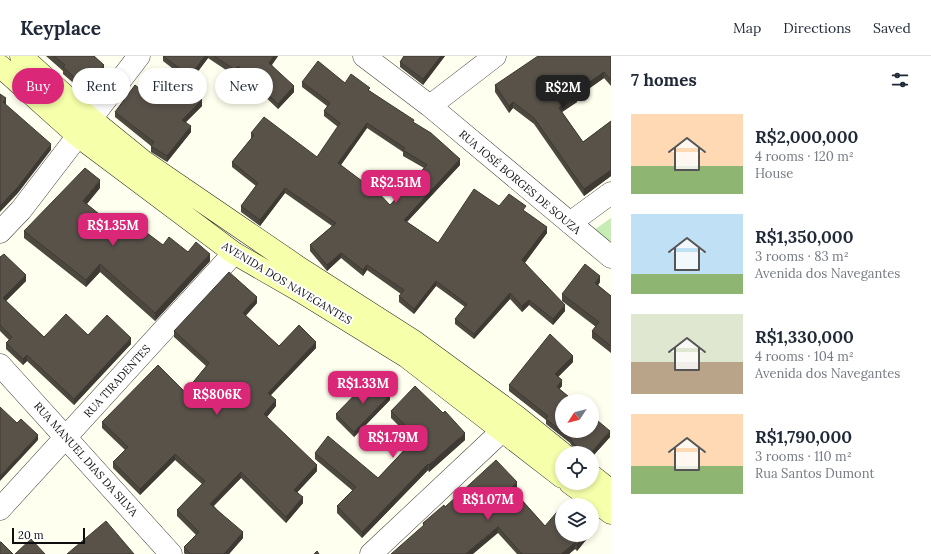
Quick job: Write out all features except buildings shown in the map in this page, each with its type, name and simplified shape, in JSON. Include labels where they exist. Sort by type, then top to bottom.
[{"type":"main road","name":"AVENIDA DOS NAVEGANTES","points":[[21,56],[90,118],[143,161],[301,269],[415,342],[516,416],[555,447]]},
{"type":"main road","name":"AVENIDA DOS NAVEGANTES","points":[[0,66],[78,136],[234,253],[300,291],[407,357],[555,472]]},
{"type":"main road","points":[[599,482],[611,491]]},
{"type":"main road","points":[[580,490],[611,513]]},
{"type":"street","points":[[0,232],[21,210],[78,136],[90,118],[140,56]]},
{"type":"street","name":"RUA JOSÉ BORGES DE SOUZA","points":[[364,56],[430,106],[611,257]]},
{"type":"street","points":[[430,106],[495,56]]},
{"type":"street","points":[[570,223],[611,193]]},
{"type":"street","name":"RUA TIRADENTES","points":[[0,509],[234,253]]},
{"type":"street","name":"RUA MANUEL DIAS DA SILVA","points":[[0,364],[171,554]]},
{"type":"street","points":[[371,554],[502,431]]},
{"type":"green space","points":[[611,218],[611,244],[594,230]]}]
